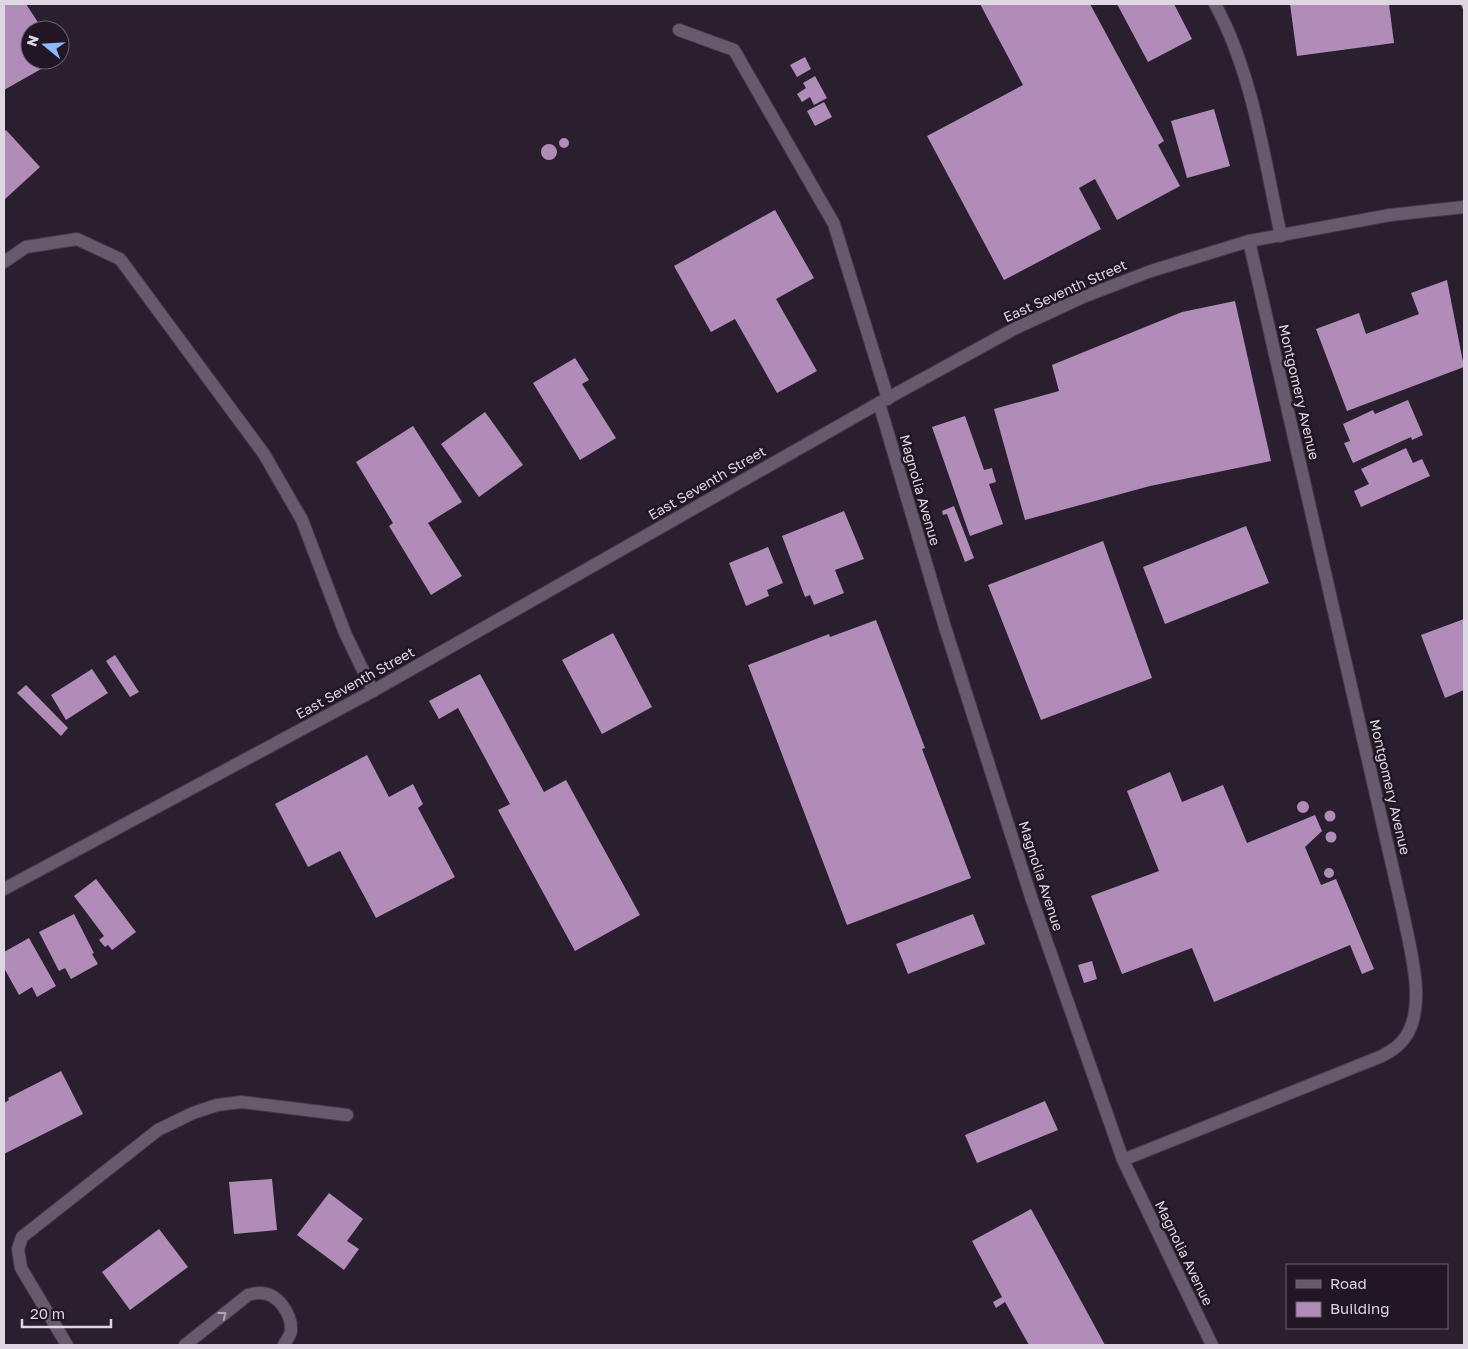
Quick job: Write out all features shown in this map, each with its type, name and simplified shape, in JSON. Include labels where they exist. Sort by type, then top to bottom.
[{"type":"street","points":[[1215,4],[1229,29],[1256,116],[1281,236]]},
{"type":"street","name":"Magnolia Avenue","points":[[679,30],[734,50],[834,224],[944,624],[1019,860],[1123,1160],[1212,1345]]},
{"type":"street","name":"East Seventh Street","points":[[4,889],[373,691],[883,401],[1014,329],[1083,298],[1151,271],[1249,241],[1390,215],[1464,207]]},
{"type":"street","points":[[4,262],[26,247],[77,239],[120,259],[264,454],[302,520],[345,633],[373,691]]},
{"type":"street","name":"Montgomery Avenue","points":[[1123,1160],[1382,1056],[1396,1048],[1404,1039],[1412,1026],[1416,1005],[1414,970],[1403,913],[1249,241]]},
{"type":"street","points":[[67,1345],[21,1268],[18,1249],[22,1238],[158,1130],[193,1113],[217,1106],[242,1102],[347,1115]]},
{"type":"street","points":[[185,1345],[248,1295],[260,1293],[272,1296],[282,1304],[290,1317],[291,1333],[284,1345]]},
{"type":"building","points":[[4,4],[26,4],[36,20],[20,20],[20,70],[39,70],[4,90]]},
{"type":"building","points":[[980,4],[1090,4],[1164,141],[1158,145],[1180,186],[1117,220],[1095,179],[1079,188],[1101,229],[1004,280],[927,136],[1023,85]]},
{"type":"building","points":[[1117,4],[1174,4],[1192,39],[1148,62]]},
{"type":"building","points":[[1290,4],[1389,4],[1394,43],[1297,56]]},
{"type":"building","points":[[805,57],[811,69],[797,77],[790,65]]},
{"type":"building","points":[[815,76],[827,98],[814,105],[810,97],[802,102],[797,94],[806,88],[803,83]]},
{"type":"building","points":[[824,102],[832,117],[815,126],[807,111]]},
{"type":"building","points":[[1214,109],[1230,166],[1187,178],[1171,121]]},
{"type":"building","points":[[6,130],[40,167],[4,200],[4,132]]},
{"type":"building","points":[[562,138],[566,138],[569,143],[568,147],[562,148],[559,145],[559,141]]},
{"type":"building","points":[[549,144],[557,152],[549,160],[541,152]]},
{"type":"building","points":[[775,210],[814,278],[776,299],[817,371],[777,393],[735,319],[711,332],[674,266]]},
{"type":"building","points":[[1447,280],[1464,367],[1347,411],[1316,329],[1359,313],[1366,334],[1419,314],[1411,293]]},
{"type":"building","points":[[1235,301],[1271,461],[1150,486],[1025,520],[994,409],[1059,391],[1052,365],[1182,312]]},
{"type":"building","points":[[575,358],[589,380],[582,384],[616,438],[580,460],[533,383]]},
{"type":"building","points":[[1408,400],[1423,435],[1412,440],[1411,437],[1353,463],[1344,443],[1350,441],[1343,424],[1373,410],[1375,414]]},
{"type":"building","points":[[485,412],[523,465],[479,497],[441,444]]},
{"type":"building","points":[[965,416],[984,470],[992,468],[996,482],[989,484],[1003,524],[970,536],[932,427]]},
{"type":"building","points":[[413,426],[462,502],[428,523],[462,576],[431,595],[389,526],[393,523],[356,462]]},
{"type":"building","points":[[1406,448],[1413,463],[1422,459],[1430,476],[1361,507],[1354,491],[1369,484],[1361,469]]},
{"type":"building","points":[[954,506],[974,558],[965,562],[947,514],[943,515],[942,511]]},
{"type":"building","points":[[844,511],[864,559],[835,570],[844,593],[814,605],[810,595],[805,597],[782,536]]},
{"type":"building","points":[[1246,526],[1269,583],[1165,624],[1143,567]]},
{"type":"building","points":[[1103,541],[1152,678],[1041,720],[988,585]]},
{"type":"building","points":[[768,547],[783,583],[767,590],[769,596],[746,606],[729,563]]},
{"type":"building","points":[[1464,619],[1464,690],[1445,698],[1421,635]]},
{"type":"building","points":[[876,620],[925,748],[922,749],[971,878],[847,925],[748,665],[829,634],[830,637]]},
{"type":"building","points":[[613,633],[652,707],[602,734],[562,660]]},
{"type":"building","points":[[115,655],[139,692],[130,697],[106,661]]},
{"type":"building","points":[[92,669],[108,693],[66,720],[51,695]]},
{"type":"building","points":[[480,674],[544,792],[566,780],[640,915],[575,951],[498,810],[510,804],[458,708],[439,719],[429,701]]},
{"type":"building","points":[[26,685],[68,728],[61,736],[17,693]]},
{"type":"building","points":[[367,755],[389,797],[413,784],[423,804],[418,808],[455,877],[376,918],[340,851],[308,867],[275,804]]},
{"type":"building","points":[[1170,772],[1182,802],[1223,785],[1247,843],[1315,815],[1322,831],[1305,847],[1321,885],[1336,879],[1374,969],[1362,974],[1350,945],[1214,1002],[1192,948],[1122,974],[1091,896],[1159,871],[1127,791]]},
{"type":"building","points":[[1303,801],[1309,807],[1303,813],[1297,807]]},
{"type":"building","points":[[1330,810],[1336,816],[1330,822],[1324,816]]},
{"type":"building","points":[[1331,831],[1337,837],[1331,843],[1325,837]]},
{"type":"building","points":[[1327,868],[1331,868],[1334,873],[1333,877],[1327,878],[1324,875],[1324,871]]},
{"type":"building","points":[[96,879],[136,932],[112,950],[108,945],[105,947],[99,940],[104,936],[74,896]]},
{"type":"building","points":[[74,914],[98,964],[71,979],[65,968],[59,971],[39,932]]},
{"type":"building","points":[[973,914],[985,944],[908,974],[896,944]]},
{"type":"building","points":[[29,938],[56,986],[37,997],[32,987],[19,995],[4,968],[4,952]]},
{"type":"building","points":[[1092,961],[1097,979],[1084,983],[1078,965]]},
{"type":"building","points":[[61,1071],[83,1114],[4,1154],[4,1103],[9,1100],[8,1098]]},
{"type":"building","points":[[1045,1101],[1058,1130],[977,1163],[965,1135]]},
{"type":"building","points":[[272,1179],[277,1230],[234,1234],[229,1182]]},
{"type":"building","points":[[329,1193],[363,1219],[347,1241],[359,1249],[344,1270],[297,1235]]},
{"type":"building","points":[[1031,1209],[1105,1345],[1029,1345],[1005,1302],[996,1308],[993,1302],[1002,1297],[972,1241]]},
{"type":"building","points":[[159,1229],[188,1267],[130,1310],[102,1272]]}]
